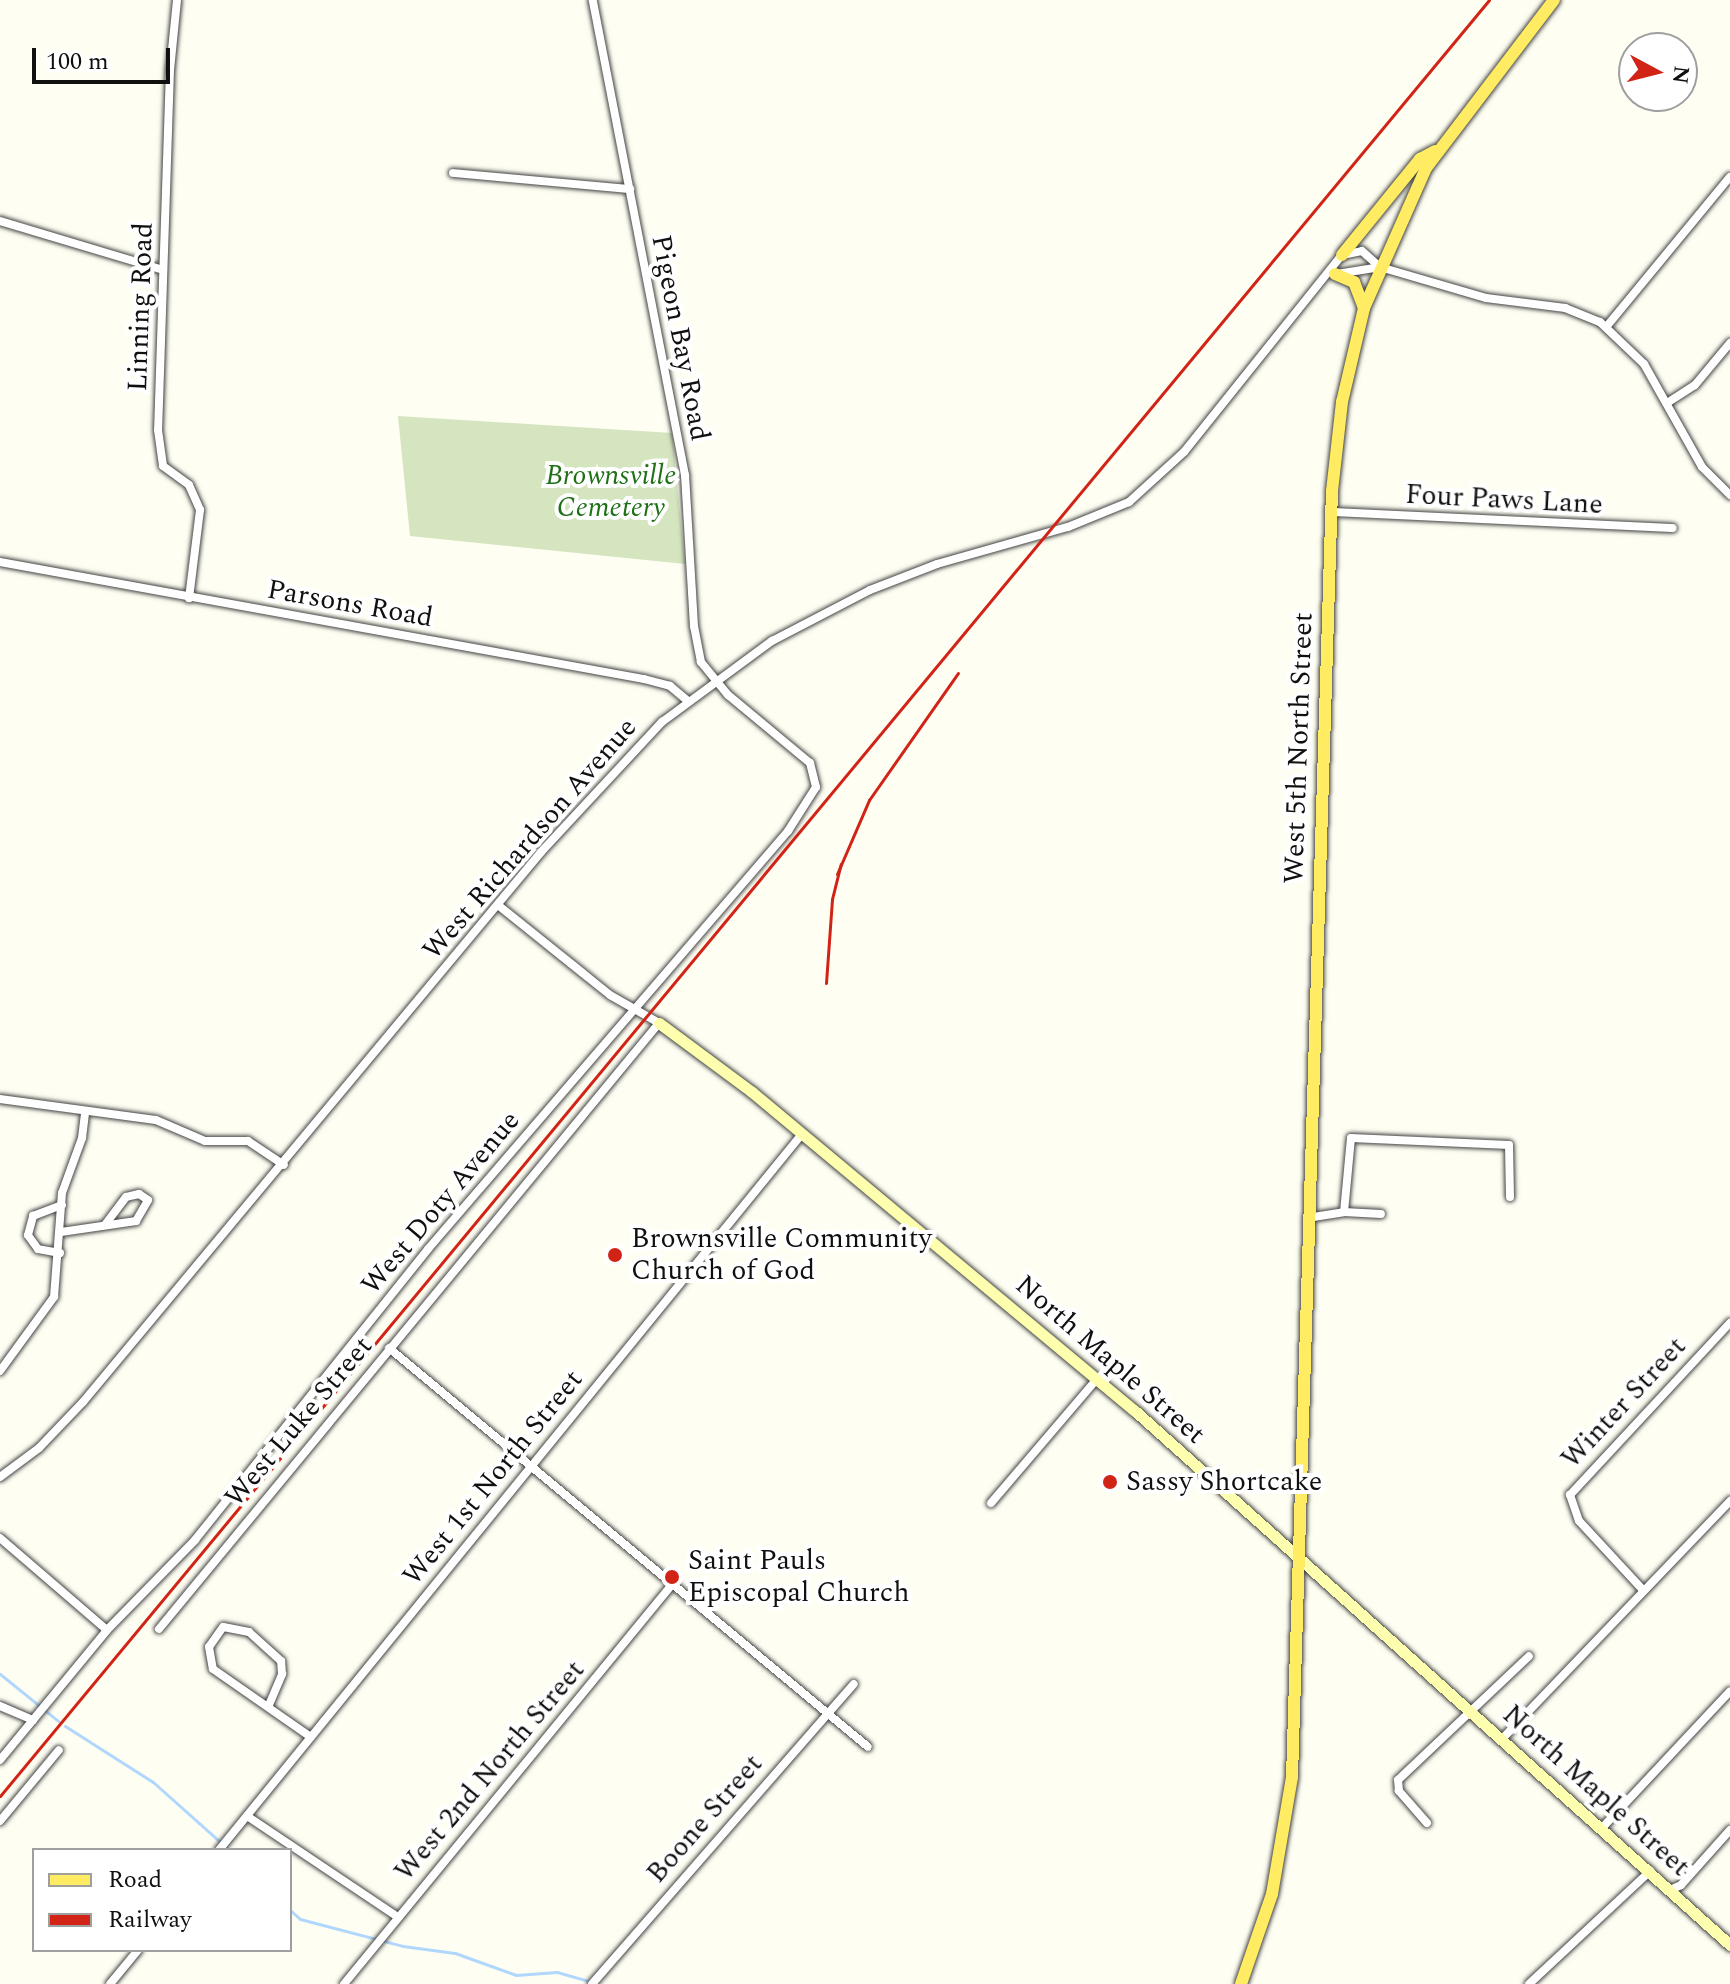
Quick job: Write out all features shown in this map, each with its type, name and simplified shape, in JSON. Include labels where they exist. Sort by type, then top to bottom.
[{"type":"main road","name":"West 5th North Street","points":[[1241,1984],[1269,1906],[1287,1824],[1300,1558],[1307,1218],[1332,512],[1342,402],[1364,308],[1380,267],[1438,150],[1554,0]]},
{"type":"main road","points":[[1342,255],[1420,159],[1438,150]]},
{"type":"main road","points":[[1335,274],[1354,282],[1364,308]]},
{"type":"street","name":"Linning Road","points":[[177,0],[163,270],[160,459],[193,490],[202,521],[189,598]]},
{"type":"street","name":"Pigeon Bay Road","points":[[593,0],[685,475],[694,626],[701,662],[715,681]]},
{"type":"street","points":[[453,173],[630,189]]},
{"type":"street","points":[[1607,326],[1730,177]]},
{"type":"street","points":[[0,221],[163,270]]},
{"type":"street","points":[[1342,255],[1362,251],[1380,267]]},
{"type":"street","name":"West Richardson Avenue","points":[[0,1477],[39,1448],[83,1402],[606,778],[688,701],[780,636],[870,590],[937,564],[1068,527],[1129,502],[1184,452],[1342,255]]},
{"type":"street","points":[[1335,274],[1380,267],[1486,298],[1565,308],[1607,326],[1644,364],[1702,467],[1730,495]]},
{"type":"street","name":"West Richardson Avenue","points":[[1312,295],[1335,274]]},
{"type":"street","points":[[1667,403],[1695,385],[1730,343]]},
{"type":"street","name":"Four Paws Lane","points":[[1332,512],[1673,528]]},
{"type":"street","name":"Parsons Road","points":[[0,562],[644,679],[670,686],[688,701]]},
{"type":"street","name":"West Doty Avenue","points":[[0,1760],[107,1630],[195,1540],[428,1249],[788,831],[816,787],[810,763],[715,681]]},
{"type":"street","points":[[498,905],[635,1011],[659,1023]]},
{"type":"street","name":"North Maple Street","points":[[659,1023],[802,1134],[1097,1379],[1730,1945]]},
{"type":"street","name":"West Luke Street","points":[[159,1629],[659,1023]]},
{"type":"street","points":[[0,1099],[30,1100],[85,1113],[156,1120],[205,1141],[248,1141],[284,1165]]},
{"type":"street","points":[[0,1371],[51,1305],[60,1253],[62,1205],[85,1113]]},
{"type":"street","name":"West 1st North Street","points":[[221,1848],[802,1134]]},
{"type":"street","points":[[1344,1212],[1351,1138],[1509,1145],[1510,1197]]},
{"type":"street","points":[[61,1232],[141,1218],[148,1200],[137,1194],[126,1197],[106,1224]]},
{"type":"street","points":[[60,1253],[38,1249],[28,1235],[33,1216],[62,1205]]},
{"type":"street","points":[[1307,1218],[1344,1212],[1381,1214]]},
{"type":"street","name":"Winter Street","points":[[1643,1590],[1579,1521],[1570,1495],[1730,1323]]},
{"type":"street","points":[[389,1348],[670,1587],[868,1747]]},
{"type":"street","points":[[991,1503],[1097,1379]]},
{"type":"street","points":[[1502,1739],[1730,1501]]},
{"type":"street","points":[[0,1538],[107,1630]]},
{"type":"street","name":"West 2nd North Street","points":[[344,1984],[670,1587]]},
{"type":"street","points":[[269,1705],[282,1674],[281,1661],[249,1632],[234,1625],[223,1627],[209,1647],[213,1669],[311,1737]]},
{"type":"street","points":[[1427,1823],[1399,1791],[1398,1780],[1529,1656]]},
{"type":"street","name":"Boone Street","points":[[594,1981],[854,1684]]},
{"type":"street","points":[[1602,1828],[1730,1691]]},
{"type":"street","points":[[0,1706],[33,1720]]},
{"type":"street","points":[[0,1821],[59,1750]]},
{"type":"street","points":[[247,1816],[398,1917]]},
{"type":"street","points":[[1670,1890],[1681,1885],[1730,1830]]},
{"type":"street","points":[[1529,1984],[1650,1871]]},
{"type":"street","points":[[110,1984],[136,1952]]},
{"type":"green space","name":"Brownsville Cemetery","points":[[398,416],[672,433],[685,564],[410,536]]},
{"type":"waterway","points":[[0,1674],[58,1721]]},
{"type":"waterway","points":[[65,1726],[153,1782],[227,1848]]},
{"type":"waterway","points":[[292,1912],[300,1919],[403,1946],[455,1953],[516,1975],[557,1972],[591,1982]]},
{"type":"railway","points":[[0,1796],[1489,0]]},
{"type":"railway","points":[[837,874],[869,800],[958,673]]},
{"type":"railway","points":[[826,983],[832,899],[841,864]]},
{"type":"place","name":"Brownsville Community Church of God","points":[[615,1255]]},
{"type":"place","name":"Sassy Shortcake","points":[[1110,1482]]},
{"type":"place","name":"Saint Pauls Episcopal Church","points":[[672,1577]]}]
